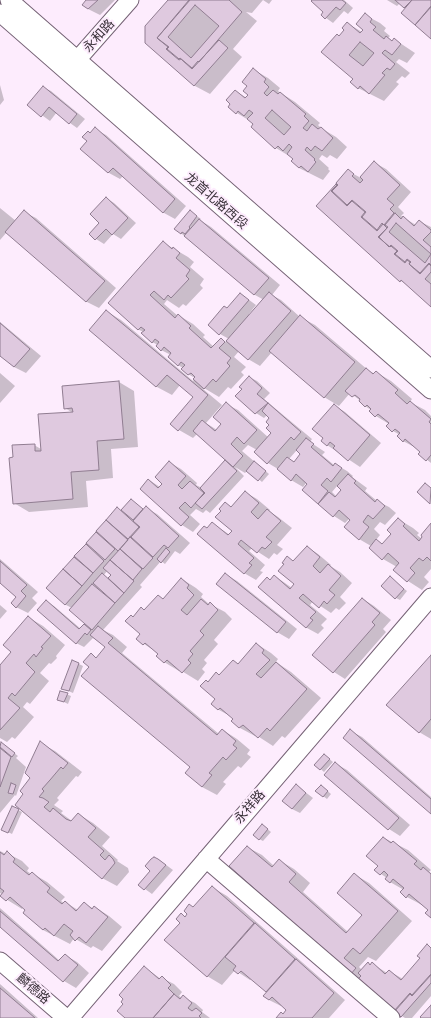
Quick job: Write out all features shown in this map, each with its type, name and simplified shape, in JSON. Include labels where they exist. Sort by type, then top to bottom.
[{"type":"street","name":"龙首北路西段","points":[[9,0],[72,65],[431,390]]},
{"type":"street","name":"永和路","points":[[72,65],[130,0]]},
{"type":"street","name":"龙首北路西段","points":[[0,13],[72,65],[431,369]]},
{"type":"street","name":"永祥路","points":[[70,1018],[431,597]]},
{"type":"street","points":[[206,859],[391,1018]]},
{"type":"street","name":"麟德路","points":[[0,961],[66,1018]]},
{"type":"building","points":[[86,0],[98,0],[88,9],[82,5]]},
{"type":"building","points":[[168,0],[189,0],[157,38],[168,47],[166,49],[179,60],[181,59],[192,69],[219,40],[228,48],[194,86],[145,43],[145,26]]},
{"type":"building","points":[[190,0],[229,0],[242,12],[199,62],[198,61],[192,68],[167,49],[169,47],[157,38]]},
{"type":"building","points":[[342,0],[346,3],[340,10],[336,7],[325,19],[321,15],[323,12],[311,1]]},
{"type":"building","points":[[395,0],[412,0],[404,8]]},
{"type":"building","points":[[412,0],[431,0],[431,6],[415,25],[401,13]]},
{"type":"building","points":[[195,5],[219,26],[191,58],[168,37]]},
{"type":"building","points":[[431,7],[431,39],[415,25]]},
{"type":"building","points":[[365,13],[372,19],[370,22],[376,27],[373,30],[384,39],[386,36],[392,41],[394,38],[401,44],[392,55],[385,50],[382,53],[395,64],[390,70],[387,68],[382,73],[385,75],[369,94],[360,86],[358,89],[350,82],[353,79],[321,52],[337,34],[339,36],[344,30],[342,28],[347,22],[360,33],[363,30],[356,24]]},
{"type":"building","points":[[360,42],[374,53],[363,66],[349,55]]},
{"type":"building","points":[[253,68],[266,79],[264,82],[269,87],[264,93],[267,96],[273,90],[278,94],[280,92],[306,114],[304,116],[309,121],[303,128],[307,131],[312,124],[318,129],[321,127],[333,138],[322,151],[315,146],[311,151],[307,147],[305,150],[315,159],[314,160],[316,162],[308,172],[301,166],[299,168],[291,161],[293,159],[287,154],[292,147],[289,144],[283,151],[278,146],[275,149],[251,127],[253,124],[247,119],[253,113],[249,110],[244,116],[238,111],[236,114],[228,107],[230,104],[226,100],[235,90],[245,98],[248,95],[243,91],[247,86],[242,82]]},
{"type":"building","points":[[43,86],[77,114],[69,124],[49,107],[41,117],[27,105]]},
{"type":"building","points":[[272,110],[291,127],[284,135],[265,118]]},
{"type":"building","points":[[95,127],[175,199],[163,213],[113,168],[108,173],[80,149],[87,141],[82,137],[88,131],[90,133]]},
{"type":"building","points":[[374,161],[400,185],[387,199],[394,205],[390,209],[394,213],[384,225],[382,223],[377,230],[362,217],[366,212],[352,200],[347,205],[332,191],[338,185],[336,183],[348,169],[354,174],[352,176],[360,183],[363,180],[360,177]]},
{"type":"building","points":[[336,184],[337,185],[331,191],[347,206],[352,201],[365,212],[361,217],[377,231],[383,224],[387,228],[378,237],[397,251],[394,254],[405,263],[407,260],[410,262],[409,264],[420,274],[429,264],[431,266],[431,272],[425,279],[431,284],[431,307],[401,280],[400,282],[316,206]]},
{"type":"building","points":[[106,197],[128,218],[112,235],[106,229],[95,240],[89,234],[99,223],[90,214]]},
{"type":"building","points":[[24,210],[105,281],[86,302],[5,232]]},
{"type":"building","points":[[190,210],[197,216],[185,234],[182,232],[181,234],[174,229]]},
{"type":"building","points":[[395,213],[401,219],[403,216],[414,226],[419,220],[431,230],[431,232],[423,240],[431,247],[431,265],[429,263],[420,273],[409,264],[411,262],[407,259],[405,262],[395,254],[398,251],[391,245],[389,247],[379,237],[388,227],[385,225]]},
{"type":"building","points":[[199,219],[269,278],[254,295],[184,236]]},
{"type":"building","points":[[396,223],[431,254],[425,263],[389,232]]},
{"type":"building","points":[[163,241],[172,249],[173,247],[180,253],[176,258],[190,270],[186,276],[189,279],[171,298],[168,295],[164,300],[154,291],[150,295],[175,318],[178,314],[191,326],[189,328],[211,348],[221,338],[225,342],[219,348],[231,358],[227,363],[230,366],[216,382],[213,379],[204,389],[193,379],[195,377],[191,373],[188,375],[181,369],[185,365],[181,362],[178,366],[168,357],[171,353],[164,347],[161,351],[156,346],[159,342],[155,339],[152,343],[141,333],[145,330],[141,327],[138,330],[108,303]]},
{"type":"building","points":[[269,292],[291,311],[248,360],[226,341]]},
{"type":"building","points":[[240,293],[249,300],[219,335],[208,325],[224,306],[227,308]]},
{"type":"building","points":[[106,310],[208,395],[178,431],[170,424],[193,397],[167,375],[156,387],[89,330]]},
{"type":"building","points":[[300,315],[355,362],[324,398],[269,351]]},
{"type":"building","points":[[0,323],[30,349],[14,367],[0,356]]},
{"type":"building","points":[[366,368],[373,374],[376,371],[398,390],[395,393],[407,404],[410,401],[431,419],[429,422],[431,424],[431,455],[426,461],[418,454],[420,452],[405,439],[403,442],[397,436],[400,433],[395,429],[392,432],[386,426],[389,423],[378,414],[375,417],[369,411],[371,409],[367,405],[365,407],[359,401],[360,399],[355,395],[352,397],[345,391]]},
{"type":"building","points":[[249,376],[262,388],[257,394],[268,403],[255,414],[235,396],[242,389],[239,387]]},
{"type":"building","points":[[119,381],[124,439],[97,441],[99,470],[71,472],[73,499],[13,504],[9,458],[13,457],[12,445],[35,444],[35,451],[41,451],[38,414],[73,412],[72,408],[64,409],[62,386]]},
{"type":"building","points":[[226,402],[257,430],[244,444],[237,437],[231,444],[243,456],[233,467],[193,431],[202,420],[215,431],[221,424],[213,417]]},
{"type":"building","points":[[268,403],[301,432],[294,440],[291,437],[267,464],[254,452],[271,433],[266,428],[269,425],[266,422],[269,418],[262,411]]},
{"type":"building","points":[[334,404],[370,435],[348,461],[333,448],[335,446],[330,442],[327,446],[321,441],[323,438],[312,429]]},
{"type":"building","points":[[306,438],[314,444],[311,447],[333,466],[335,463],[342,468],[331,482],[327,478],[321,485],[328,491],[318,504],[302,490],[307,484],[296,474],[291,481],[277,469],[287,457],[294,462],[300,454],[296,450]]},
{"type":"building","points":[[225,460],[237,471],[202,509],[195,503],[205,493],[200,488]]},
{"type":"building","points":[[169,461],[186,476],[178,485],[182,489],[190,481],[204,493],[191,508],[185,502],[179,508],[189,517],[181,526],[140,489],[148,479],[158,488],[162,484],[155,477]]},
{"type":"building","points":[[254,461],[266,471],[258,481],[246,471]]},
{"type":"building","points":[[348,474],[356,481],[354,483],[375,502],[377,499],[385,506],[373,519],[368,515],[363,522],[369,527],[359,540],[344,527],[350,520],[339,510],[333,517],[318,504],[329,492],[335,497],[341,490],[337,486]]},
{"type":"building","points":[[425,483],[431,488],[430,504],[417,492]]},
{"type":"building","points":[[245,491],[259,503],[251,512],[258,519],[267,509],[281,521],[266,537],[272,542],[265,549],[262,547],[257,553],[241,540],[238,544],[254,558],[249,563],[252,565],[244,574],[197,534],[204,526],[207,528],[212,522],[228,535],[232,531],[215,517],[221,511],[219,509],[225,502],[231,507]]},
{"type":"building","points":[[131,499],[143,509],[133,520],[121,510]]},
{"type":"building","points":[[146,506],[179,536],[168,548],[164,545],[153,557],[131,537],[140,527],[133,521]]},
{"type":"building","points":[[117,507],[139,527],[128,539],[106,520]]},
{"type":"building","points":[[398,518],[405,524],[403,526],[419,541],[422,537],[421,535],[431,523],[431,561],[427,557],[423,561],[419,558],[410,568],[415,573],[407,582],[393,570],[399,563],[388,553],[382,560],[369,548],[376,539],[382,544],[391,534],[387,530]]},
{"type":"building","points":[[106,520],[128,540],[118,551],[96,531]]},
{"type":"building","points":[[96,532],[115,549],[105,560],[86,543]]},
{"type":"building","points":[[130,537],[153,558],[143,569],[120,549]]},
{"type":"building","points":[[86,544],[104,561],[93,573],[74,556]]},
{"type":"building","points":[[307,546],[320,557],[313,566],[320,573],[328,564],[341,576],[329,590],[335,595],[327,604],[324,601],[319,608],[303,594],[299,598],[316,612],[310,618],[313,620],[306,628],[258,587],[267,577],[270,580],[274,575],[290,589],[294,584],[278,571],[284,564],[282,563],[287,556],[293,561]]},
{"type":"building","points":[[166,548],[170,552],[161,563],[157,559]]},
{"type":"building","points":[[120,549],[142,569],[133,580],[110,560]]},
{"type":"building","points":[[74,557],[93,573],[82,586],[63,569]]},
{"type":"building","points":[[110,560],[134,581],[124,593],[108,578],[111,575],[103,568]]},
{"type":"building","points":[[0,561],[27,585],[21,591],[26,596],[16,608],[11,603],[16,597],[0,583]]},
{"type":"building","points":[[63,569],[82,586],[65,605],[46,588]]},
{"type":"building","points":[[102,573],[124,593],[115,603],[93,583]]},
{"type":"building","points":[[225,573],[286,622],[277,633],[216,584]]},
{"type":"building","points":[[390,576],[404,589],[395,599],[381,586]]},
{"type":"building","points":[[181,578],[189,585],[187,588],[194,595],[181,610],[187,615],[201,599],[208,605],[210,602],[218,610],[200,631],[204,635],[190,651],[193,654],[188,660],[191,663],[182,673],[167,660],[164,663],[156,656],[158,654],[145,643],[143,645],[136,639],[140,634],[125,621],[131,615],[133,617],[141,607],[144,610],[158,595],[163,599]]},
{"type":"building","points":[[92,584],[115,603],[92,630],[69,610]]},
{"type":"building","points":[[362,598],[380,613],[372,622],[375,625],[333,673],[312,655]]},
{"type":"building","points":[[46,600],[79,629],[84,624],[91,630],[87,635],[85,633],[76,644],[37,610]]},
{"type":"building","points":[[28,616],[51,636],[41,647],[43,648],[36,657],[34,654],[26,663],[35,672],[15,696],[12,693],[8,698],[20,708],[0,730],[0,665],[11,652],[3,645]]},
{"type":"building","points":[[98,626],[113,638],[108,643],[217,735],[222,729],[236,741],[233,745],[237,748],[226,760],[223,757],[209,773],[212,775],[202,787],[185,773],[190,767],[81,676],[89,667],[83,662],[91,653],[96,658],[105,647],[90,635]]},
{"type":"building","points":[[256,643],[264,650],[262,653],[270,660],[256,674],[261,678],[276,662],[307,689],[270,731],[267,728],[258,738],[243,725],[239,728],[231,721],[233,719],[220,708],[218,710],[211,704],[215,699],[200,686],[206,680],[208,682],[216,672],[219,675],[233,660],[238,664]]},
{"type":"building","points":[[431,655],[431,719],[419,733],[386,705]]},
{"type":"building","points":[[72,660],[79,663],[69,691],[61,689]]},
{"type":"building","points":[[60,691],[68,693],[64,702],[57,700]]},
{"type":"building","points":[[350,729],[431,799],[431,814],[343,738]]},
{"type":"building","points":[[40,741],[68,763],[63,769],[61,767],[42,789],[44,791],[39,797],[49,802],[44,807],[50,812],[53,808],[66,819],[71,821],[78,813],[96,828],[88,837],[104,851],[100,855],[105,860],[109,855],[115,863],[102,879],[15,805],[23,794],[20,791],[30,778],[25,773]]},
{"type":"building","points":[[1,742],[15,753],[12,757],[0,747]]},
{"type":"building","points":[[0,748],[11,757],[0,787]]},
{"type":"building","points":[[324,754],[330,759],[320,770],[314,765]]},
{"type":"building","points":[[335,762],[399,818],[388,830],[324,775]]},
{"type":"building","points":[[11,783],[16,785],[13,794],[8,793]]},
{"type":"building","points":[[296,784],[306,793],[292,809],[282,801]]},
{"type":"building","points":[[321,785],[328,791],[323,797],[315,791]]},
{"type":"building","points":[[12,806],[19,809],[8,833],[1,830]]},
{"type":"building","points":[[262,824],[268,829],[259,840],[253,835]]},
{"type":"building","points":[[383,837],[391,843],[393,841],[417,861],[414,864],[421,870],[423,867],[431,874],[431,918],[425,913],[428,910],[409,894],[406,898],[400,892],[404,888],[393,879],[390,883],[385,879],[388,875],[384,871],[380,875],[374,870],[378,866],[366,856]]},
{"type":"building","points":[[247,846],[272,867],[279,859],[296,874],[289,882],[346,933],[362,915],[337,893],[354,873],[398,911],[360,954],[353,948],[344,958],[356,968],[350,975],[229,866]]},
{"type":"building","points":[[7,851],[15,859],[13,862],[29,875],[32,872],[50,888],[47,892],[62,904],[65,901],[76,911],[84,902],[92,909],[94,906],[108,917],[86,943],[79,937],[75,941],[70,935],[73,931],[64,924],[54,936],[45,928],[43,930],[23,913],[25,910],[10,897],[6,901],[0,896],[4,891],[0,888],[0,852],[4,855]]},
{"type":"building","points":[[154,857],[166,865],[144,890],[138,885],[150,871],[145,866]]},
{"type":"building","points":[[212,886],[254,923],[207,977],[164,940],[180,923],[176,919],[181,913],[185,917],[187,914],[184,911],[189,904],[193,907]]},
{"type":"building","points":[[0,911],[58,961],[65,954],[78,965],[63,982],[0,927]]},
{"type":"building","points":[[255,923],[295,959],[266,992],[241,971],[238,974],[233,970],[236,966],[225,957]]},
{"type":"building","points":[[427,944],[431,948],[431,974],[412,995],[410,993],[394,1011],[358,979],[361,976],[358,973],[368,962],[370,965],[372,962],[385,974],[389,970],[401,980],[420,958],[417,956]]},
{"type":"building","points":[[296,959],[334,993],[312,1018],[276,1018],[281,1012],[283,1014],[286,1010],[272,997],[269,1000],[263,996]]},
{"type":"building","points":[[144,966],[159,979],[162,976],[171,985],[168,988],[174,994],[153,1018],[125,1018],[117,1011],[123,1004],[121,1002],[123,999],[119,995]]},
{"type":"building","points":[[431,975],[431,983],[401,1017],[395,1011],[410,994],[412,996]]},
{"type":"building","points":[[0,988],[35,1018],[0,1018]]},
{"type":"building","points":[[174,994],[180,999],[183,995],[192,1003],[188,1008],[192,1011],[196,1008],[202,1013],[199,1016],[201,1018],[153,1018]]},
{"type":"building","points":[[431,1005],[431,1018],[421,1018],[420,1017]]}]
